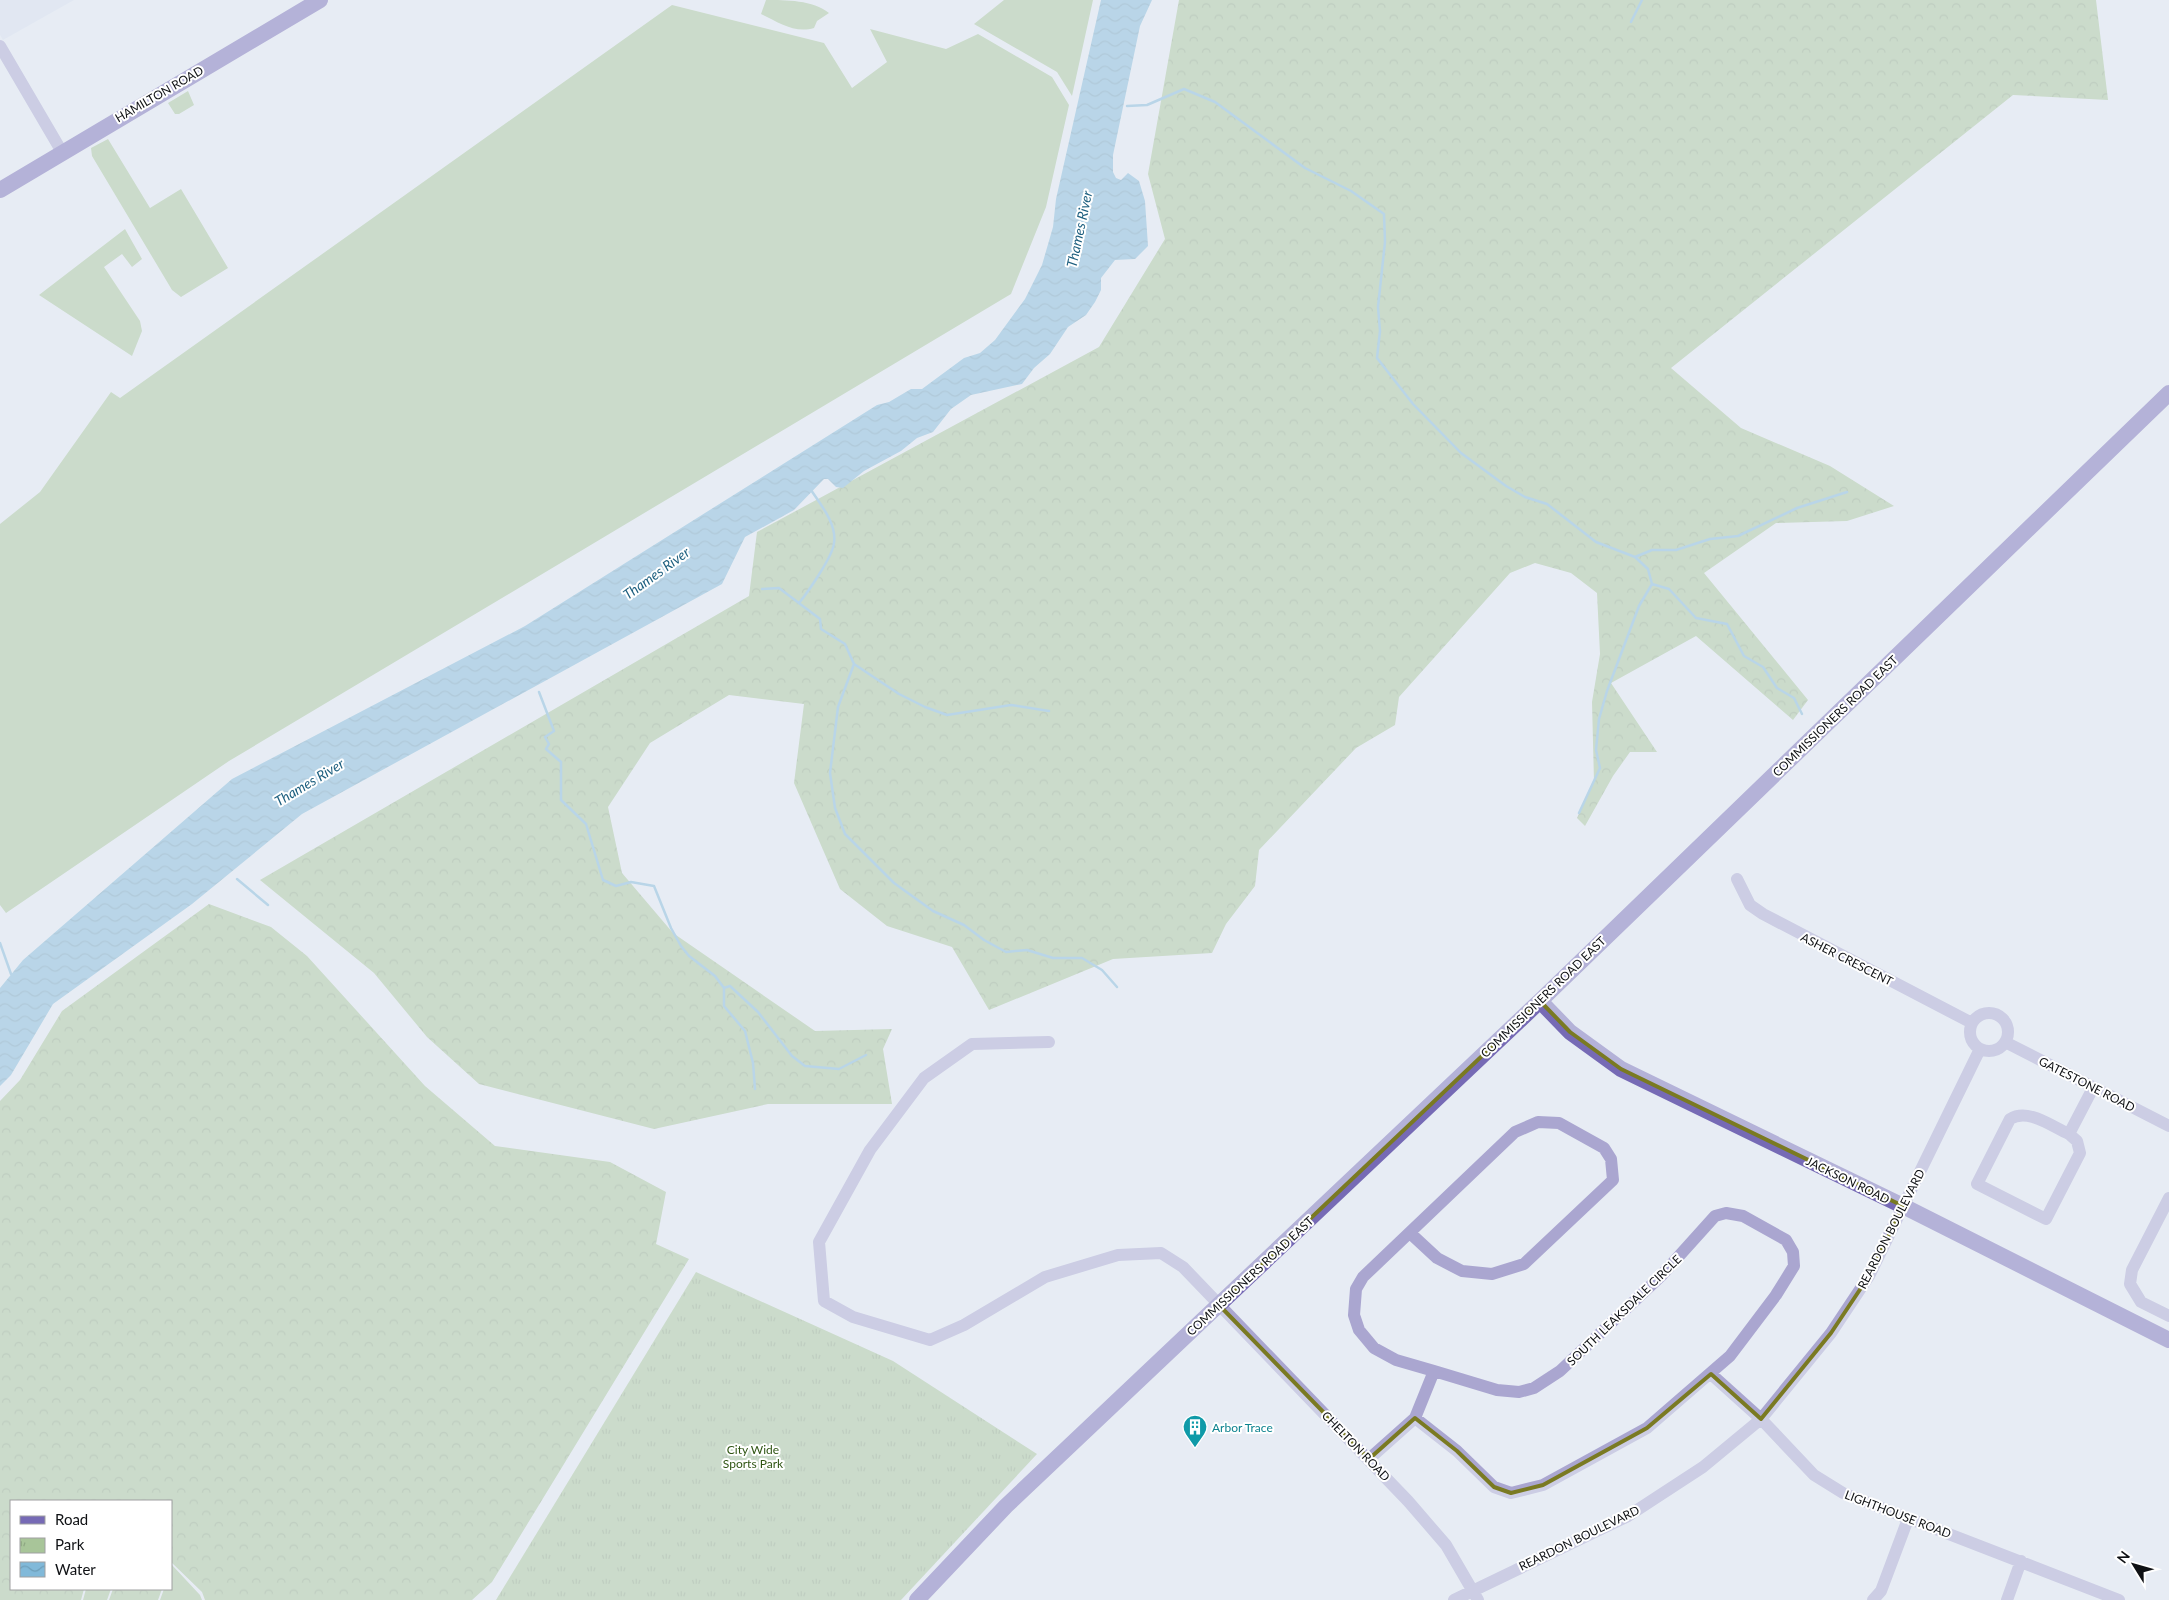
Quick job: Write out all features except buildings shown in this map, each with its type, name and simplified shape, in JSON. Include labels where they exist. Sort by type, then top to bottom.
[{"type":"main road","name":"HAMILTON ROAD","points":[[0,190],[320,0]]},
{"type":"main road","name":"COMMISSIONERS ROAD EAST","points":[[917,1600],[1006,1506],[1540,1001],[2169,393]]},
{"type":"main road","name":"JACKSON ROAD","points":[[1540,1001],[1570,1032],[1621,1069],[1903,1206],[2169,1340]]},
{"type":"street","points":[[0,46],[62,152]]},
{"type":"street","name":"ASHER CRESCENT","points":[[1737,879],[1750,905],[1763,914],[1972,1023]]},
{"type":"street","points":[[1985,1014],[1997,1015],[2007,1027],[2005,1042],[1997,1050],[1980,1049],[1970,1038],[1972,1023],[1985,1014]]},
{"type":"street","name":"CHELTON ROAD","points":[[1049,1042],[972,1044],[924,1078],[870,1150],[819,1242],[824,1301],[853,1317],[930,1340],[964,1325],[1045,1277],[1118,1255],[1161,1253],[1183,1267],[1369,1459],[1446,1545],[1475,1595]]},
{"type":"street","name":"GATESTONE ROAD","points":[[2005,1042],[2169,1126]]},
{"type":"street","name":"REARDON BOULEVARD","points":[[1454,1600],[1475,1595],[1628,1516],[1703,1468],[1761,1419],[1832,1333],[1869,1276],[1980,1049]]},
{"type":"street","points":[[2068,1134],[2093,1088]]},
{"type":"street","points":[[2018,1114],[2026,1115],[2068,1134],[2077,1141],[2080,1153],[2046,1219],[1978,1184],[2010,1118],[2018,1114]]},
{"type":"street","points":[[1369,1459],[1415,1418],[1434,1372],[1396,1360],[1374,1348],[1359,1330],[1354,1315],[1356,1289],[1363,1277],[1515,1132],[1538,1122],[1559,1123],[1604,1148],[1611,1160],[1613,1180],[1524,1264],[1492,1274],[1462,1271],[1437,1258],[1410,1233]]},
{"type":"street","points":[[2169,1198],[2132,1270],[2130,1284],[2141,1302],[2169,1316]]},
{"type":"street","name":"SOUTH LEAKSDALE CIRCLE","points":[[1415,1418],[1457,1451],[1494,1487],[1511,1493],[1530,1490],[1543,1485],[1647,1428],[1712,1374],[1730,1356],[1776,1295],[1794,1266],[1793,1252],[1786,1240],[1743,1216],[1726,1214],[1716,1216],[1661,1276],[1549,1380],[1519,1392],[1497,1390],[1434,1372]]},
{"type":"street","name":"LIGHTHOUSE ROAD","points":[[1712,1374],[1761,1419],[1814,1475],[1843,1494],[1908,1520],[2022,1561],[2119,1600]]},
{"type":"street","points":[[1873,1600],[1881,1591],[1908,1520]]},
{"type":"street","points":[[2007,1600],[2022,1561]]},
{"type":"highlighted area","points":[[1540,1001],[1570,1032],[1621,1069],[1903,1206],[1869,1276],[1831,1333],[1761,1419],[1711,1374],[1647,1428],[1543,1485],[1511,1493],[1494,1487],[1457,1451],[1415,1418],[1369,1459],[1219,1305]]},
{"type":"shaded area","points":[[0,0],[74,0],[3,40],[0,35]]},
{"type":"green space","points":[[766,0],[807,3],[829,13],[817,21],[814,28],[793,28],[780,24],[761,14]]},
{"type":"green space","points":[[1004,0],[1093,0],[1072,96],[1057,72],[974,24]]},
{"type":"green space","points":[[1179,0],[2096,0],[2108,100],[2013,95],[1671,368],[1741,428],[1830,466],[1894,506],[1847,521],[1776,523],[1704,573],[1808,700],[1793,720],[1696,636],[1611,683],[1657,752],[1630,752],[1613,776],[1585,826],[1577,818],[1594,782],[1592,702],[1600,654],[1597,593],[1571,573],[1535,563],[1510,573],[1399,697],[1395,725],[1356,748],[1259,850],[1255,886],[1226,924],[1212,953],[1113,959],[989,1010],[952,947],[887,926],[840,889],[794,783],[804,704],[729,695],[650,743],[608,807],[622,873],[673,933],[815,1031],[892,1029],[883,1049],[892,1104],[768,1104],[654,1129],[479,1084],[427,1037],[374,973],[260,880],[749,596],[757,532],[1099,347],[1165,239],[1148,174]]},
{"type":"green space","points":[[672,5],[824,43],[852,88],[887,62],[870,29],[946,49],[978,34],[1052,77],[1069,105],[1046,207],[1011,294],[229,761],[6,913],[0,905],[0,524],[40,492],[111,392],[120,398]]},
{"type":"green space","points":[[188,91],[194,105],[179,114],[175,114],[168,103]]},
{"type":"green space","points":[[108,139],[150,208],[181,189],[228,268],[181,297],[172,290],[92,156],[91,148]]},
{"type":"green space","points":[[125,229],[142,259],[132,267],[122,254],[104,267],[140,321],[142,331],[132,356],[39,295]]},
{"type":"green space","points":[[209,904],[271,927],[307,956],[425,1086],[495,1146],[610,1162],[666,1192],[656,1244],[689,1259],[492,1582],[472,1600],[205,1600],[202,1592],[172,1563],[172,1500],[10,1500],[10,1590],[84,1590],[81,1600],[0,1600],[0,1101],[20,1080],[62,1011]]},
{"type":"green space","name":"City Wide Sports Park","points":[[696,1272],[893,1361],[1037,1454],[901,1600],[496,1600]]},
{"type":"green space","points":[[172,1565],[200,1595],[202,1600],[160,1600],[164,1590],[172,1590]]},
{"type":"green space","points":[[86,1590],[111,1590],[107,1600],[83,1600]]},
{"type":"green space","points":[[113,1590],[162,1590],[158,1600],[109,1600]]},
{"type":"water","name":"Thames River","points":[[1101,0],[1152,0],[1140,26],[1113,155],[1113,172],[1116,178],[1121,180],[1128,173],[1139,181],[1145,201],[1148,246],[1135,259],[1115,260],[1101,278],[1101,290],[1086,315],[1068,327],[1050,354],[1034,368],[1022,384],[971,395],[951,409],[933,432],[917,438],[901,451],[864,471],[843,488],[836,487],[828,479],[824,479],[794,510],[745,537],[722,584],[302,814],[192,904],[53,1004],[11,1075],[0,1086],[0,988],[23,960],[232,779],[525,626],[877,405],[889,402],[911,389],[922,389],[964,358],[980,353],[995,340],[1025,299],[1042,265],[1053,227],[1056,199]]},
{"type":"waterway","points":[[1631,22],[1642,0]]},
{"type":"waterway","points":[[1127,106],[1147,105],[1184,89],[1215,102],[1305,168],[1351,191],[1384,214],[1385,242],[1378,307],[1380,331],[1377,358],[1413,404],[1461,453],[1506,486],[1525,497],[1547,504],[1596,542],[1635,557],[1648,569],[1652,584],[1639,606],[1607,691],[1599,719],[1596,750],[1600,768],[1579,813]]},
{"type":"waterway","points":[[799,603],[825,565],[834,543],[831,522],[811,490]]},
{"type":"waterway","points":[[1635,557],[1652,550],[1676,550],[1710,539],[1738,536],[1797,508],[1847,492]]},
{"type":"waterway","points":[[1652,584],[1669,589],[1696,618],[1727,624],[1744,656],[1763,667],[1777,688],[1794,698],[1802,714]]},
{"type":"waterway","points":[[762,589],[779,588],[820,619],[821,629],[845,644],[854,664],[838,707],[830,773],[835,808],[845,834],[894,883],[933,911],[964,925],[984,940],[1006,952],[1027,950],[1053,958],[1082,958],[1102,970],[1117,987]]},
{"type":"waterway","points":[[854,664],[899,694],[947,715],[1011,705],[1049,711]]},
{"type":"waterway","points":[[539,692],[554,731],[545,737],[549,744],[546,749],[561,762],[561,800],[586,824],[603,880],[616,886],[631,882],[654,886],[671,928],[681,946],[689,956],[715,976],[724,988],[724,1006],[745,1031],[753,1063],[755,1089]]},
{"type":"waterway","points":[[237,879],[268,905]]},
{"type":"waterway","points":[[0,943],[11,974]]},
{"type":"waterway","points":[[724,988],[730,986],[758,1012],[792,1056],[805,1066],[839,1069],[866,1055]]},
{"type":"place","name":"Arbor Trace","points":[[1195,1448]]}]
